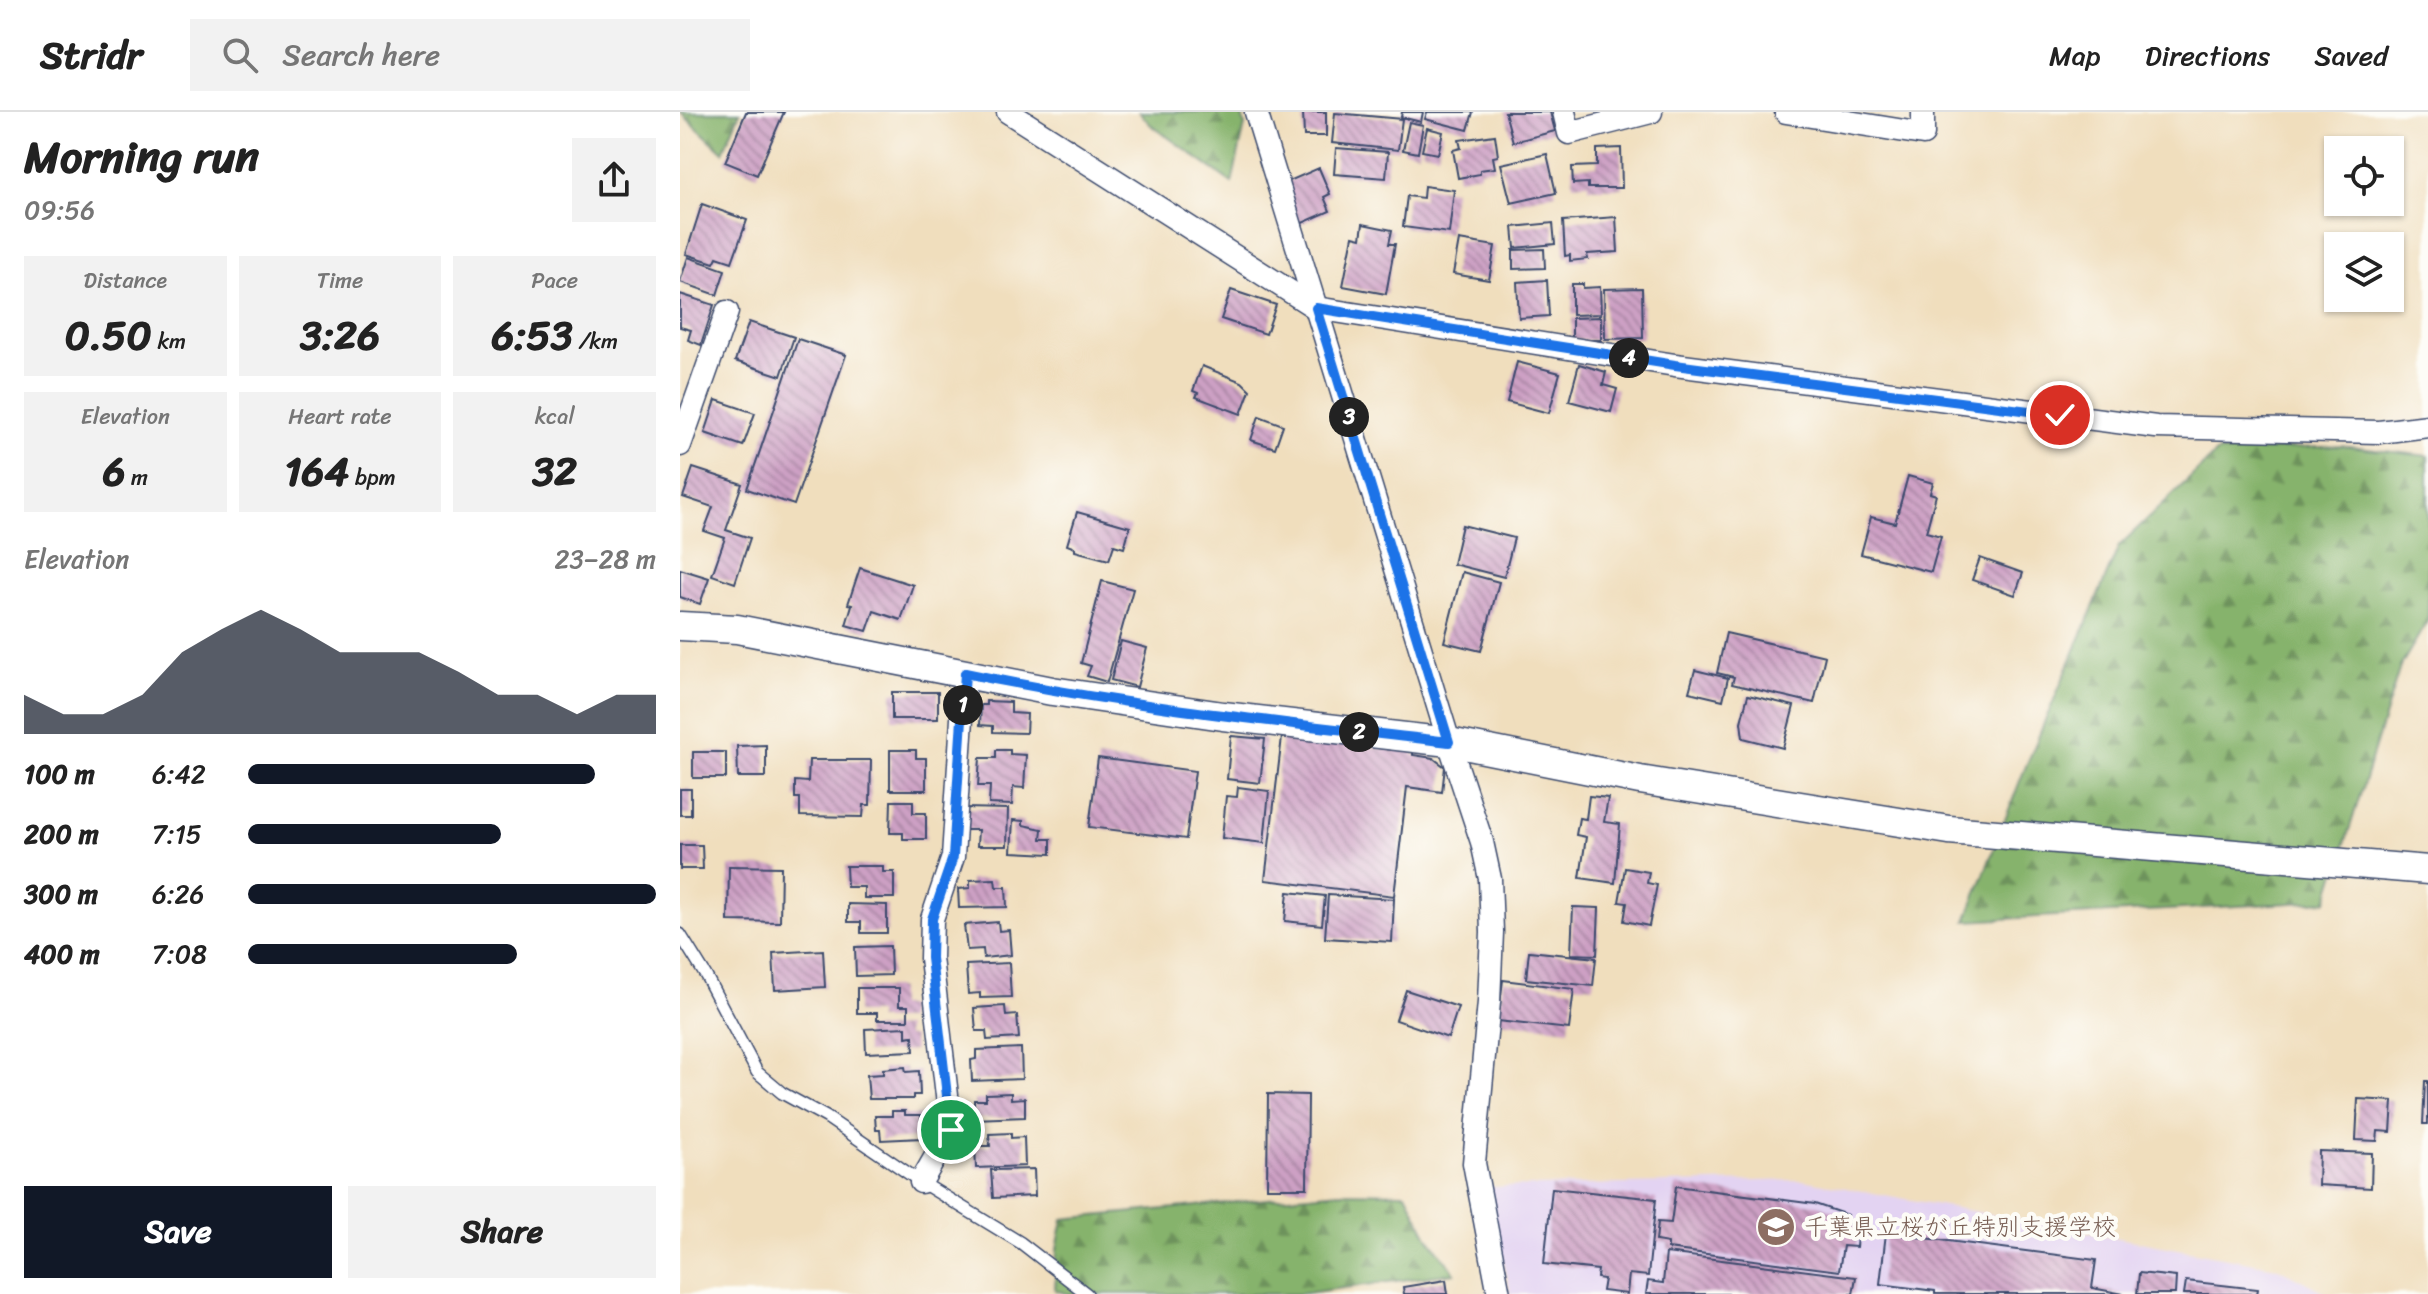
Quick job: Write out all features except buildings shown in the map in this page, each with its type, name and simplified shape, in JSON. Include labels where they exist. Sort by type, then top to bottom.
[{"type":"street","points":[[1008,112],[1316,308],[1675,365],[2156,427],[2379,432],[2428,426]]},
{"type":"street","points":[[1256,112],[1482,842],[1490,879],[1492,932],[1489,1002],[1474,1163],[1499,1294]]},
{"type":"street","points":[[1564,112],[1569,133],[1651,112]]},
{"type":"street","points":[[1786,112],[1923,134],[1923,112]]},
{"type":"street","points":[[680,445],[727,312]]},
{"type":"street","points":[[680,626],[737,629],[1052,691],[1192,712],[1449,742],[1640,780],[1949,830],[2428,870]]},
{"type":"street","points":[[921,1182],[951,1130],[931,958],[932,919],[953,857],[965,673]]},
{"type":"lane","points":[[680,934],[757,1072],[782,1093],[826,1117],[921,1182],[1021,1243],[1087,1294]]},
{"type":"shaded area","name":"千葉県立桜が丘特別支援学校","points":[[1802,1180],[2276,1267],[2328,1294],[1511,1294],[1487,1187]]},
{"type":"green space","points":[[680,112],[740,112],[723,152]]},
{"type":"green space","points":[[1139,112],[1241,112],[1245,125],[1232,183],[1151,125]]},
{"type":"green space","points":[[2341,446],[2428,456],[2428,620],[2400,667],[2327,901],[1966,921],[2023,773],[2119,546],[2217,452]]},
{"type":"green space","points":[[1339,1192],[1406,1193],[1428,1237],[1455,1273],[1299,1294],[1068,1294],[1055,1290],[1057,1249],[1063,1219]]},
{"type":"place","name":"千葉県立桜が丘特別支援学校","points":[[1776,1227]]},
{"type":"route","points":[[951,1130],[931,958],[932,919],[953,857],[965,673],[1052,691],[1223,716],[1449,742],[1316,308],[1675,365],[2060,415]]}]
